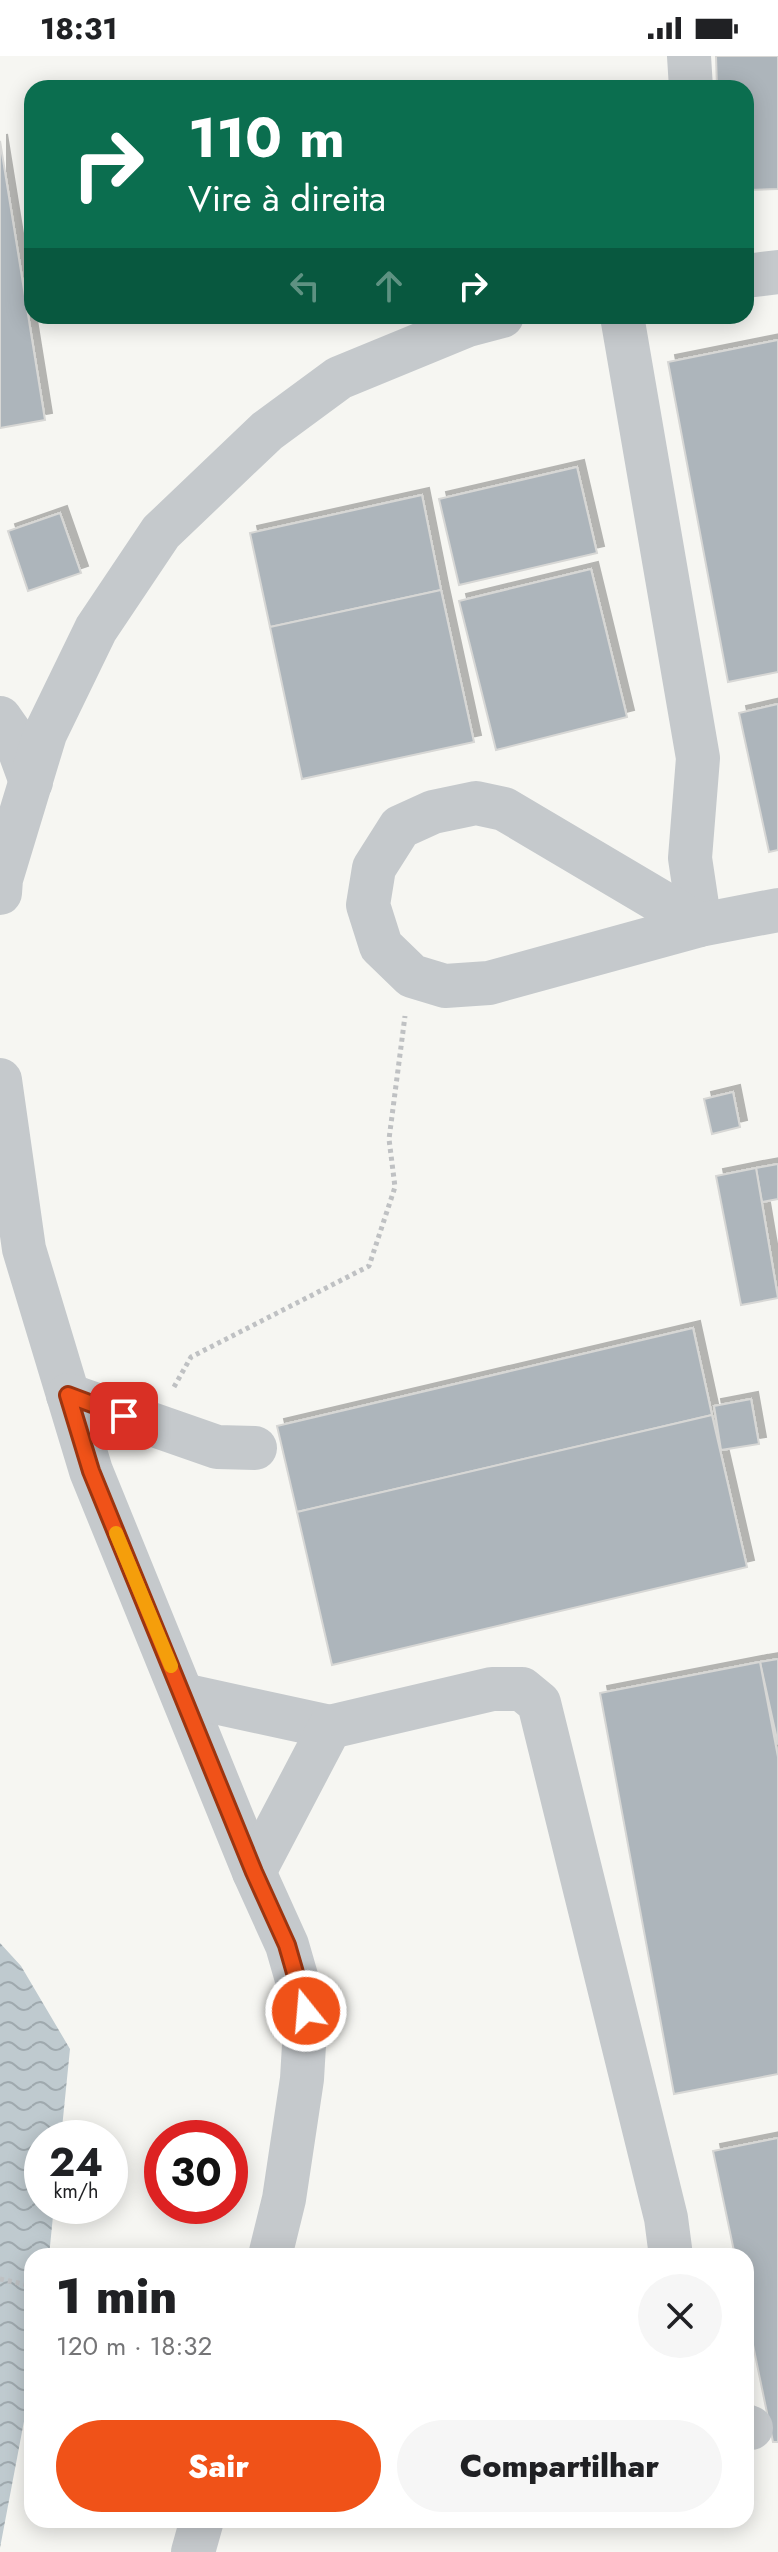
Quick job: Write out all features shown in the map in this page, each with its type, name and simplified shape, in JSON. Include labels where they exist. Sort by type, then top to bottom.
[{"type":"street","points":[[689,56],[690,80]]},
{"type":"street","points":[[754,275],[778,272]]},
{"type":"street","points":[[0,893],[1,879],[45,734],[96,629],[161,532],[267,431],[339,378],[475,324]]},
{"type":"street","points":[[623,324],[698,758],[690,858],[700,925]]},
{"type":"street","points":[[0,718],[16,741],[31,782]]},
{"type":"street","points":[[700,925],[504,809],[476,803],[433,812],[400,827],[374,868],[368,905],[381,946],[412,976],[445,986],[489,983],[700,925],[778,910]]},
{"type":"street","points":[[0,1080],[8,1204],[91,1471],[254,1872],[287,1945],[306,2011],[302,2079],[284,2199],[272,2248]]},
{"type":"street","points":[[68,1395],[217,1447],[255,1448]]},
{"type":"street","points":[[183,1695],[330,1727],[492,1689],[522,1689],[539,1703],[666,2218],[670,2248]]},
{"type":"street","points":[[254,1872],[330,1727]]},
{"type":"street","points":[[193,2552],[200,2528]]},
{"type":"path","points":[[152,1426],[191,1357],[369,1266],[395,1187],[389,1139],[412,976]]},
{"type":"path","points":[[0,2279],[24,2284]]},
{"type":"water","points":[[0,1943],[21,1966],[70,2049],[63,2120],[24,2120],[24,2224],[52,2224],[50,2248],[24,2248],[24,2421],[0,2548]]},
{"type":"building","points":[[716,56],[778,56],[778,189],[754,190],[754,80],[717,80]]},
{"type":"building","points":[[0,141],[24,290],[24,324],[30,324],[45,420],[0,428]]},
{"type":"building","points":[[778,340],[778,672],[728,682],[668,362]]},
{"type":"building","points":[[577,467],[597,553],[459,585],[439,499]]},
{"type":"building","points":[[422,495],[441,590],[270,627],[250,533]]},
{"type":"building","points":[[60,513],[81,573],[28,591],[8,531]]},
{"type":"building","points":[[591,569],[627,717],[496,750],[459,601]]},
{"type":"building","points":[[441,590],[474,742],[302,779],[270,627]]},
{"type":"building","points":[[778,704],[778,850],[769,852],[739,713]]},
{"type":"building","points":[[733,1092],[740,1127],[712,1134],[704,1099]]},
{"type":"building","points":[[778,1164],[778,1199],[762,1202],[756,1168]]},
{"type":"building","points":[[756,1168],[778,1298],[741,1305],[716,1176]]},
{"type":"building","points":[[693,1328],[712,1415],[297,1512],[277,1426]]},
{"type":"building","points":[[751,1399],[759,1444],[721,1450],[714,1406]]},
{"type":"building","points":[[712,1415],[747,1567],[332,1665],[297,1512]]},
{"type":"building","points":[[778,1659],[778,1744],[760,1662]]},
{"type":"building","points":[[760,1662],[778,1757],[778,2074],[674,2094],[600,1693]]},
{"type":"building","points":[[778,2138],[778,2442],[773,2442],[754,2350],[754,2248],[733,2248],[713,2151]]},
{"type":"slow traffic","points":[[116,1533],[171,1666]]},
{"type":"route","points":[[124,1416],[68,1395],[91,1471],[254,1872],[287,1945],[306,2011]]}]
